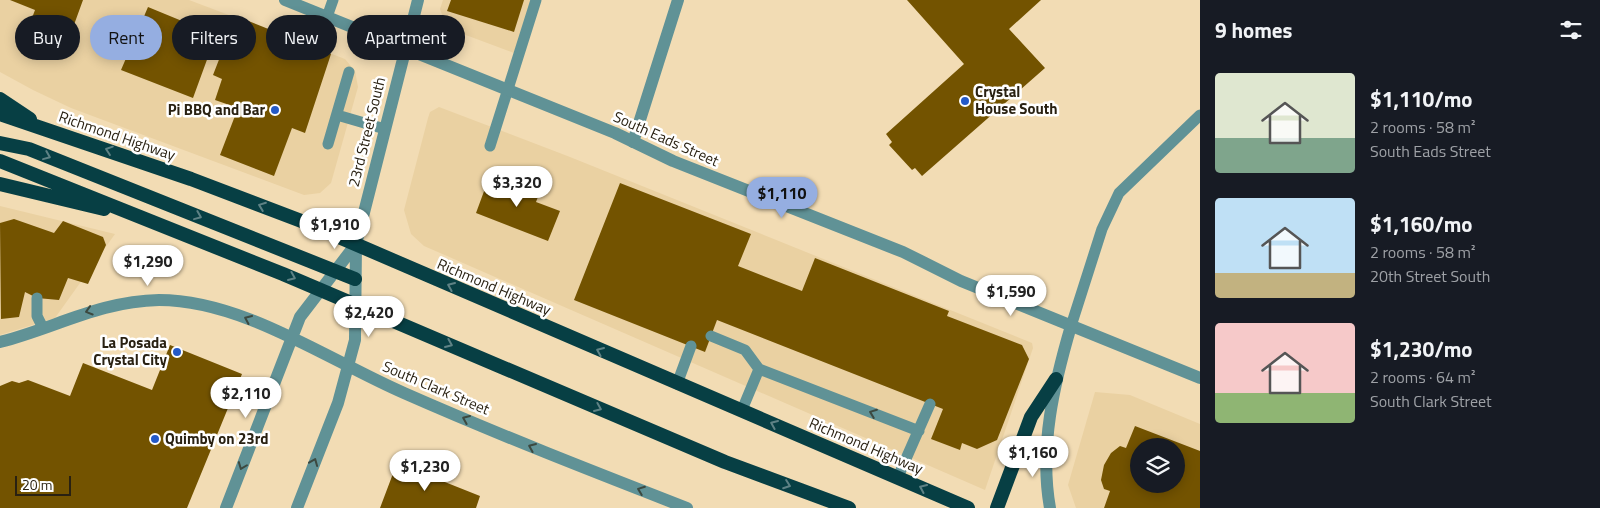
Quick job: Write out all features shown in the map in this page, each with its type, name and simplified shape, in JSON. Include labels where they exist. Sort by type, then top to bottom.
[{"type":"highway","points":[[0,99],[40,127]]},
{"type":"highway","name":"Richmond Highway","points":[[0,114],[191,179],[356,244],[968,508]]},
{"type":"highway","points":[[0,143],[29,149],[355,279]]},
{"type":"highway","points":[[0,161],[322,290],[725,462],[849,508]]},
{"type":"highway","points":[[0,184],[150,220]]},
{"type":"highway","points":[[997,508],[1017,460],[1031,417],[1056,379]]},
{"type":"street","name":"South Eads Street","points":[[285,0],[322,15]]},
{"type":"street","name":"23rd Street South","points":[[414,15],[418,0]]},
{"type":"street","points":[[633,142],[678,0]]},
{"type":"street","name":"23rd Street South","points":[[297,508],[338,403],[355,340],[356,244],[402,60]]},
{"type":"street","name":"South Eads Street","points":[[432,60],[633,142],[673,161],[903,252],[961,281],[1200,378]]},
{"type":"street","name":"23rd Street South","points":[[226,508],[300,317],[356,244]]},
{"type":"street","name":"South Clark Street","points":[[0,342],[80,314],[111,306],[144,301],[180,301],[230,312],[402,392],[570,463],[687,508]]},
{"type":"street","points":[[1050,508],[1047,491],[1048,431],[1056,379],[1071,326]]},
{"type":"lane","points":[[328,15],[332,0]]},
{"type":"lane","points":[[490,146],[509,91],[536,0]]},
{"type":"lane","points":[[328,144],[348,72]]},
{"type":"lane","points":[[337,115],[385,130]]},
{"type":"lane","points":[[1071,326],[1102,229],[1119,193],[1200,115]]},
{"type":"lane","points":[[37,298],[37,316],[43,328]]},
{"type":"lane","points":[[711,336],[745,350],[759,369],[919,431]]},
{"type":"lane","points":[[677,384],[691,346]]},
{"type":"lane","points":[[742,410],[759,369]]},
{"type":"lane","points":[[898,477],[930,404]]},
{"type":"shaded area","points":[[0,0],[189,0],[229,15],[172,15],[172,60],[256,60],[256,25],[266,29],[266,60],[337,60],[337,56],[345,59],[355,71],[358,87],[331,183],[320,193],[304,195],[71,108],[0,72]]},
{"type":"shaded area","points":[[443,0],[531,0],[514,53],[465,35],[465,15],[442,15],[440,9]]},
{"type":"shaded area","points":[[439,107],[570,157],[1032,343],[1033,348],[985,490],[424,246],[411,234],[404,210],[430,112]]},
{"type":"shaded area","points":[[0,206],[115,234],[55,318],[0,335]]},
{"type":"shaded area","points":[[1095,392],[1130,395],[1200,424],[1200,508],[1076,508],[1068,485]]},
{"type":"building","points":[[10,0],[83,0],[78,15],[33,15],[35,10]]},
{"type":"building","points":[[451,0],[524,0],[514,32],[465,17],[465,15],[447,11]]},
{"type":"building","name":"Crystal House South","points":[[907,0],[1041,0],[1009,29],[1045,68],[922,176],[915,168],[912,170],[889,145],[892,142],[886,134],[964,64]]},
{"type":"building","points":[[148,7],[172,17],[172,60],[207,60],[193,98],[121,70],[125,60],[162,60],[162,15],[145,15]]},
{"type":"building","points":[[256,24],[266,28],[266,60],[329,60],[305,133],[292,128],[274,176],[220,155],[238,108],[215,100],[222,79],[213,75],[219,60],[256,60]]},
{"type":"building","points":[[490,175],[539,194],[536,202],[560,211],[548,241],[476,213]]},
{"type":"building","points":[[620,183],[751,234],[738,266],[802,291],[815,258],[949,311],[947,316],[1022,345],[1029,359],[997,440],[977,449],[962,443],[960,450],[931,439],[943,409],[717,320],[705,352],[574,300]]},
{"type":"building","points":[[14,219],[54,233],[63,221],[103,237],[106,245],[88,284],[68,278],[59,300],[37,298],[25,292],[19,317],[1,319],[0,223]]},
{"type":"building","points":[[170,345],[242,374],[187,508],[0,508],[0,386],[12,381],[19,383],[28,380],[70,396],[83,363],[152,390]]},
{"type":"building","points":[[1135,426],[1166,438],[1130,438]]},
{"type":"building","points":[[1130,438],[1130,493],[1185,493],[1185,445],[1200,451],[1200,508],[1104,508],[1110,491],[1104,489],[1101,480],[1104,465],[1111,453],[1120,446],[1126,448]]},
{"type":"building","points":[[397,463],[480,496],[476,508],[380,508]]},
{"type":"place","name":"Crystal House South","points":[[965,101]]},
{"type":"place","name":"Pi BBQ and Bar","points":[[275,110]]},
{"type":"place","name":"La Posada Crystal City","points":[[177,352]]},
{"type":"place","name":"Quimby on 23rd","points":[[155,439]]}]
